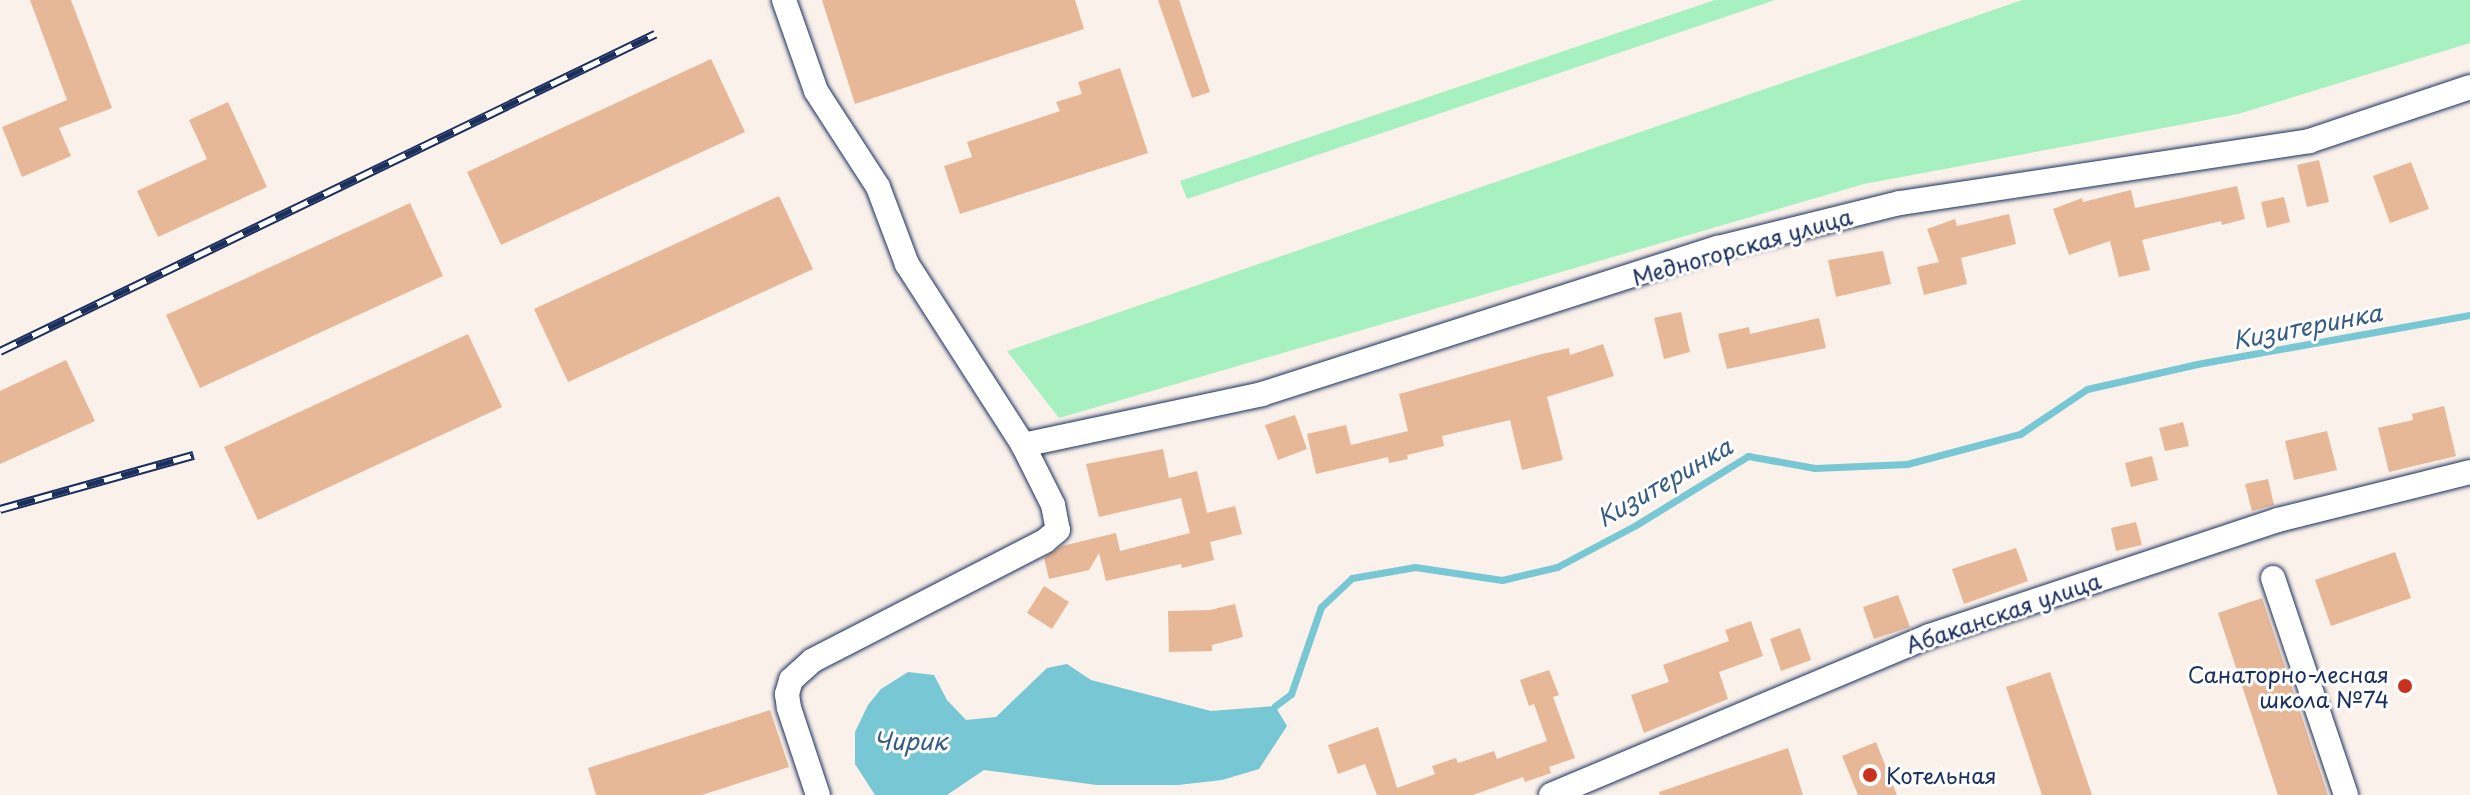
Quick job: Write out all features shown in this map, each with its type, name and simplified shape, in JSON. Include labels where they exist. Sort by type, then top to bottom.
[{"type":"street","points":[[784,0],[816,91],[878,187],[907,264],[1023,445],[1053,505],[1058,530],[1045,541],[812,661],[791,680],[787,694],[789,708],[818,795]]},
{"type":"street","name":"Медногорская улица","points":[[1023,445],[1262,394],[1718,248],[1900,203],[2309,141],[2470,87]]},
{"type":"street","name":"Абаканская улица","points":[[1551,795],[1929,636],[2257,526],[2470,472]]},
{"type":"street","points":[[2273,578],[2346,795]]},
{"type":"green space","points":[[1715,0],[1775,0],[1187,199],[1180,181]]},
{"type":"green space","points":[[2022,0],[2470,0],[2470,43],[2238,114],[1864,184],[1059,418],[1007,351]]},
{"type":"water","name":"Чирик","points":[[1067,664],[1091,680],[1211,711],[1275,706],[1287,726],[1259,769],[1222,780],[1178,785],[1097,785],[984,770],[947,795],[875,795],[855,764],[855,732],[868,705],[881,689],[908,672],[934,675],[947,700],[966,720],[996,717],[1047,668]]},
{"type":"building","points":[[30,0],[71,0],[112,108],[59,128],[71,156],[22,177],[2,127],[67,100]]},
{"type":"building","points":[[822,0],[1075,0],[1084,29],[855,104]]},
{"type":"building","points":[[1158,0],[1179,0],[1210,92],[1192,98]]},
{"type":"building","points":[[711,59],[745,132],[501,245],[467,172]]},
{"type":"building","points":[[1120,68],[1148,153],[960,214],[944,166],[972,157],[967,142],[1060,111],[1056,102],[1082,94],[1078,82]]},
{"type":"building","points":[[228,102],[267,187],[158,237],[137,191],[207,159],[189,120]]},
{"type":"building","points":[[2319,160],[2329,202],[2307,207],[2297,165]]},
{"type":"building","points":[[2411,162],[2429,209],[2390,223],[2373,176]]},
{"type":"building","points":[[2237,186],[2245,219],[2222,225],[2221,221],[2142,240],[2150,270],[2119,277],[2110,241],[2069,255],[2053,209],[2082,198],[2083,202],[2131,190],[2135,208]]},
{"type":"building","points":[[779,196],[813,269],[568,382],[534,309]]},
{"type":"building","points":[[2284,197],[2290,222],[2267,228],[2261,202]]},
{"type":"building","points":[[410,203],[443,276],[200,388],[166,315]]},
{"type":"building","points":[[2009,214],[2016,244],[1961,258],[1967,284],[1924,295],[1917,267],[1939,262],[1927,229],[1955,219],[1957,226]]},
{"type":"building","points":[[1883,251],[1891,284],[1836,297],[1828,260]]},
{"type":"building","points":[[1681,312],[1690,352],[1664,359],[1654,318]]},
{"type":"building","points":[[1819,318],[1826,348],[1727,369],[1718,334],[1749,327],[1750,334]]},
{"type":"building","points":[[468,334],[502,407],[258,520],[224,447]]},
{"type":"building","points":[[1603,344],[1614,376],[1547,397],[1563,460],[1522,470],[1510,420],[1442,436],[1444,446],[1407,455],[1408,459],[1389,463],[1388,457],[1316,474],[1307,434],[1346,425],[1351,445],[1408,431],[1399,394],[1542,354],[1569,348],[1570,355]]},
{"type":"building","points":[[66,360],[95,421],[0,464],[0,391]]},
{"type":"building","points":[[2444,406],[2456,456],[2389,472],[2378,428],[2413,420],[2412,414]]},
{"type":"building","points":[[1295,415],[1307,449],[1278,460],[1265,425]]},
{"type":"building","points":[[2183,422],[2189,446],[2165,451],[2159,428]]},
{"type":"building","points":[[2327,431],[2337,470],[2294,480],[2285,441]]},
{"type":"building","points":[[1163,449],[1169,478],[1197,471],[1207,513],[1235,506],[1242,534],[1210,542],[1214,560],[1182,568],[1181,564],[1106,581],[1099,553],[1089,570],[1049,579],[1044,558],[1062,546],[1116,533],[1120,551],[1190,533],[1181,498],[1099,517],[1086,464]]},
{"type":"building","points":[[2152,456],[2158,480],[2131,487],[2125,463]]},
{"type":"building","points":[[2268,479],[2274,505],[2252,511],[2245,484]]},
{"type":"building","points":[[2136,522],[2142,545],[2116,551],[2111,528]]},
{"type":"building","points":[[2016,548],[2028,581],[1964,604],[1952,569]]},
{"type":"building","points":[[2395,552],[2411,598],[2331,626],[2315,580]]},
{"type":"building","points":[[1044,586],[1069,602],[1052,629],[1027,613]]},
{"type":"building","points":[[1898,595],[1910,627],[1874,639],[1863,607]]},
{"type":"building","points":[[2262,598],[2328,795],[2278,795],[2218,613]]},
{"type":"building","points":[[1235,604],[1243,637],[1212,645],[1212,651],[1169,652],[1168,611],[1210,610]]},
{"type":"building","points":[[1751,621],[1763,656],[1719,672],[1728,699],[1644,733],[1631,695],[1669,682],[1663,665],[1729,641],[1725,630]]},
{"type":"building","points":[[1800,628],[1811,660],[1781,671],[1770,639]]},
{"type":"building","points":[[1549,670],[1559,695],[1553,697],[1575,758],[1549,767],[1551,773],[1525,782],[1523,777],[1473,795],[1377,795],[1365,764],[1338,774],[1328,745],[1378,727],[1397,788],[1435,774],[1432,766],[1456,758],[1458,763],[1494,751],[1497,759],[1547,741],[1534,704],[1529,706],[1520,680]]},
{"type":"building","points":[[2050,672],[2092,795],[2042,795],[2006,687]]},
{"type":"building","points":[[770,710],[789,767],[702,795],[596,795],[588,768]]},
{"type":"building","name":"Котельная","points":[[1876,742],[1897,795],[1858,795],[1842,756]]},
{"type":"building","points":[[1788,748],[1803,795],[1660,795],[1659,792]]},
{"type":"waterway","name":"Кизитеринка","points":[[1275,706],[1291,694],[1321,607],[1352,578],[1415,567],[1502,580],[1557,567],[1636,525],[1748,456],[1815,468],[1907,464],[2020,434],[2087,389],[2197,364],[2470,315]]},
{"type":"railway","points":[[0,351],[655,34]]},
{"type":"railway","points":[[0,509],[194,455]]},
{"type":"place","name":"Санаторно-лесная школа №74","points":[[2405,686]]},
{"type":"place","name":"Котельная","points":[[1870,775]]}]
